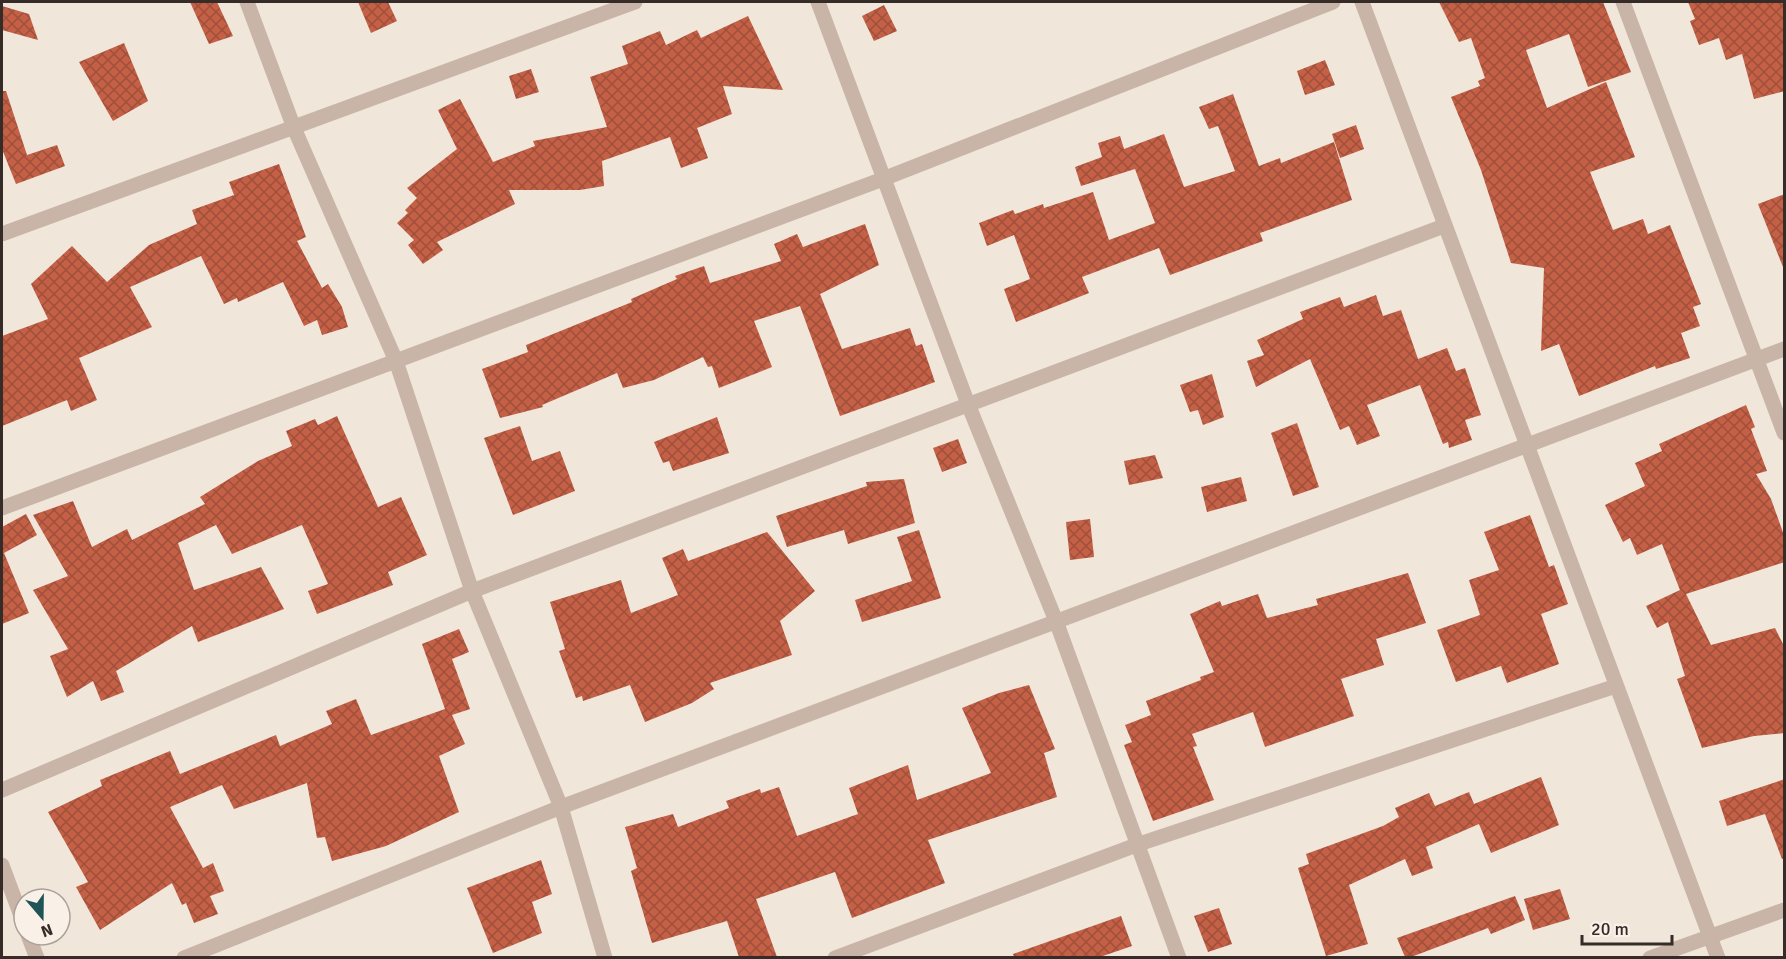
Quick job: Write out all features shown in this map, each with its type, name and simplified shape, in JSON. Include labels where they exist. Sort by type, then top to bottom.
[{"type":"street","points":[[247,2],[294,128],[396,361],[472,591],[561,807],[605,957]]},
{"type":"street","points":[[2,234],[635,2]]},
{"type":"street","points":[[818,2],[968,404],[1056,621],[1179,957]]},
{"type":"street","points":[[2,508],[883,178],[1333,2]]},
{"type":"street","points":[[1362,2],[1718,957]]},
{"type":"street","points":[[1623,2],[1785,433]]},
{"type":"street","points":[[2,790],[472,591],[1444,226]]},
{"type":"street","points":[[184,957],[561,807],[1785,349]]},
{"type":"street","points":[[836,957],[1139,844],[1616,686]]},
{"type":"street","points":[[2,866],[12,892]]},
{"type":"street","points":[[1650,957],[1785,910]]},
{"type":"building","points":[[190,2],[217,2],[233,36],[209,44]]},
{"type":"building","points":[[358,2],[388,2],[397,21],[371,33]]},
{"type":"building","points":[[1439,2],[1603,2],[1631,72],[1588,87],[1569,34],[1526,50],[1547,108],[1606,82],[1635,157],[1590,172],[1613,230],[1643,219],[1648,234],[1670,225],[1701,304],[1693,307],[1700,326],[1681,333],[1690,358],[1656,369],[1655,366],[1579,396],[1559,344],[1541,351],[1544,268],[1511,263],[1481,170],[1451,97],[1480,86],[1478,81],[1485,78],[1471,38],[1459,42]]},
{"type":"building","points":[[1688,2],[1785,2],[1785,91],[1754,99],[1742,54],[1726,60],[1719,38],[1699,45],[1690,21],[1695,19]]},
{"type":"building","points":[[884,5],[897,31],[874,41],[862,16]]},
{"type":"building","points":[[2,6],[29,14],[38,40],[2,30]]},
{"type":"building","points":[[748,16],[783,90],[723,86],[732,114],[697,128],[708,158],[681,168],[670,137],[602,161],[604,186],[580,190],[509,190],[515,204],[437,242],[443,250],[423,264],[408,245],[414,240],[397,223],[408,213],[405,210],[417,198],[407,188],[457,149],[438,110],[460,99],[493,162],[535,146],[533,141],[607,127],[590,77],[628,64],[622,46],[660,31],[666,45],[697,30],[701,38]]},
{"type":"building","points":[[124,43],[148,101],[113,121],[79,62]]},
{"type":"building","points":[[1325,60],[1335,85],[1305,95],[1297,71]]},
{"type":"building","points":[[531,69],[539,92],[516,99],[509,76]]},
{"type":"building","points":[[2,91],[6,91],[27,155],[57,145],[65,166],[16,184],[2,149]]},
{"type":"building","points":[[1233,94],[1259,166],[1280,158],[1281,163],[1334,142],[1352,200],[1260,233],[1263,241],[1170,275],[1159,248],[1082,277],[1089,293],[1016,322],[1004,289],[1030,279],[1014,235],[987,246],[979,223],[1013,210],[1015,214],[1043,204],[1044,208],[1093,192],[1109,240],[1155,223],[1135,169],[1081,186],[1075,167],[1102,157],[1098,143],[1120,136],[1124,149],[1164,134],[1184,187],[1235,171],[1218,126],[1209,129],[1199,107]]},
{"type":"building","points":[[1356,125],[1364,149],[1340,158],[1332,134]]},
{"type":"building","points":[[279,164],[306,237],[297,241],[322,288],[328,284],[342,307],[348,327],[322,335],[317,320],[304,326],[283,282],[238,302],[237,298],[224,304],[201,256],[130,287],[152,327],[79,358],[97,400],[71,411],[67,400],[2,426],[2,336],[48,319],[31,284],[72,246],[107,282],[149,245],[197,224],[192,210],[234,195],[229,182]]},
{"type":"building","points":[[1785,194],[1785,267],[1783,267],[1758,204]]},
{"type":"building","points":[[865,224],[879,265],[820,294],[842,349],[910,328],[916,346],[922,344],[935,382],[840,416],[800,306],[754,321],[772,367],[719,388],[712,366],[708,367],[703,357],[654,380],[623,388],[617,373],[542,405],[543,407],[500,418],[482,369],[528,352],[526,345],[632,302],[631,299],[677,279],[675,276],[704,266],[710,283],[781,261],[774,244],[797,234],[803,247]]},
{"type":"building","points":[[1376,295],[1383,316],[1401,310],[1418,359],[1447,348],[1456,371],[1465,368],[1481,415],[1465,420],[1472,440],[1449,448],[1448,442],[1443,444],[1420,385],[1367,405],[1380,436],[1357,445],[1349,426],[1340,430],[1310,359],[1256,387],[1247,361],[1264,355],[1257,340],[1303,319],[1300,312],[1340,297],[1344,307]]},
{"type":"building","points":[[1212,374],[1224,417],[1203,425],[1198,410],[1190,412],[1180,385]]},
{"type":"building","points":[[1746,405],[1755,427],[1751,429],[1767,471],[1756,474],[1771,499],[1785,538],[1785,562],[1686,594],[1711,645],[1775,628],[1785,648],[1785,733],[1754,736],[1702,748],[1677,679],[1685,676],[1668,622],[1657,628],[1646,606],[1680,590],[1662,544],[1637,555],[1630,538],[1623,542],[1605,505],[1645,486],[1635,463],[1662,451],[1659,444]]},
{"type":"building","points":[[337,416],[378,507],[401,497],[427,555],[388,572],[393,585],[317,614],[308,591],[328,584],[302,525],[232,554],[216,525],[178,543],[194,590],[261,567],[284,609],[198,642],[192,626],[116,671],[124,692],[101,701],[93,681],[67,697],[50,656],[68,649],[33,590],[68,576],[33,515],[73,501],[92,547],[127,529],[132,540],[205,504],[200,497],[258,461],[292,446],[286,431],[315,419],[318,425]]},
{"type":"building","points":[[717,417],[729,453],[673,471],[669,461],[663,463],[654,442]]},
{"type":"building","points":[[1297,423],[1319,487],[1293,496],[1271,433]]},
{"type":"building","points":[[520,426],[532,461],[560,451],[575,491],[513,515],[484,438]]},
{"type":"building","points":[[958,439],[967,463],[942,472],[933,448]]},
{"type":"building","points":[[1155,455],[1163,478],[1129,485],[1124,461]]},
{"type":"building","points":[[1241,477],[1247,501],[1207,512],[1201,487]]},
{"type":"building","points":[[904,479],[915,523],[848,544],[844,530],[787,547],[776,516],[867,486],[866,482]]},
{"type":"building","points":[[26,514],[37,535],[4,553],[29,613],[2,624],[2,527]]},
{"type":"building","points":[[1530,515],[1549,567],[1554,565],[1568,604],[1541,614],[1559,664],[1507,683],[1501,666],[1456,682],[1437,630],[1480,615],[1469,580],[1499,570],[1484,532]]},
{"type":"building","points":[[1090,519],[1094,557],[1070,560],[1066,522]]},
{"type":"building","points":[[919,530],[941,598],[862,622],[855,600],[912,581],[897,537]]},
{"type":"building","points":[[767,532],[815,591],[780,621],[792,655],[710,683],[714,689],[692,703],[645,722],[630,685],[583,701],[582,696],[576,698],[559,651],[565,649],[550,602],[621,580],[631,613],[678,595],[662,558],[683,549],[688,561]]},
{"type":"building","points":[[1408,573],[1426,623],[1376,639],[1384,665],[1341,679],[1354,716],[1265,747],[1253,712],[1192,734],[1197,746],[1193,747],[1214,800],[1153,821],[1124,745],[1132,742],[1125,725],[1151,715],[1146,701],[1201,680],[1200,677],[1214,672],[1190,614],[1220,601],[1222,606],[1258,594],[1267,618],[1318,605],[1316,599]]},
{"type":"building","points":[[459,629],[469,652],[452,659],[470,709],[452,715],[465,744],[439,756],[459,812],[386,846],[332,861],[325,837],[317,838],[307,783],[234,809],[222,785],[170,807],[203,868],[213,863],[224,891],[210,896],[218,914],[194,923],[186,903],[182,905],[172,883],[100,930],[76,887],[88,882],[48,812],[102,786],[100,780],[170,751],[180,774],[276,735],[280,746],[332,724],[326,711],[356,699],[371,735],[445,709],[422,644]]},
{"type":"building","points":[[1029,685],[1055,749],[1044,753],[1057,797],[928,840],[945,883],[852,918],[835,872],[756,899],[777,957],[739,957],[727,921],[652,943],[631,871],[637,868],[625,827],[673,814],[678,827],[729,808],[726,801],[760,789],[761,793],[779,787],[797,836],[858,814],[849,788],[908,765],[917,800],[991,773],[962,708],[999,693]]},
{"type":"building","points":[[1541,777],[1559,825],[1491,853],[1479,824],[1426,847],[1433,868],[1412,876],[1405,859],[1349,885],[1368,944],[1326,956],[1298,868],[1309,864],[1306,854],[1383,826],[1399,817],[1395,808],[1429,793],[1435,806],[1469,792],[1474,804]]},
{"type":"building","points":[[1785,779],[1785,858],[1782,859],[1765,814],[1727,826],[1719,801]]},
{"type":"building","points":[[541,860],[552,894],[532,902],[542,933],[493,953],[467,888]]},
{"type":"building","points":[[1560,889],[1570,919],[1533,930],[1524,899]]},
{"type":"building","points":[[1515,896],[1525,920],[1491,934],[1488,928],[1411,957],[1405,957],[1397,938]]},
{"type":"building","points":[[1219,908],[1232,944],[1208,952],[1194,916]]},
{"type":"building","points":[[1121,916],[1132,946],[1100,957],[1014,957],[1013,954]]}]
